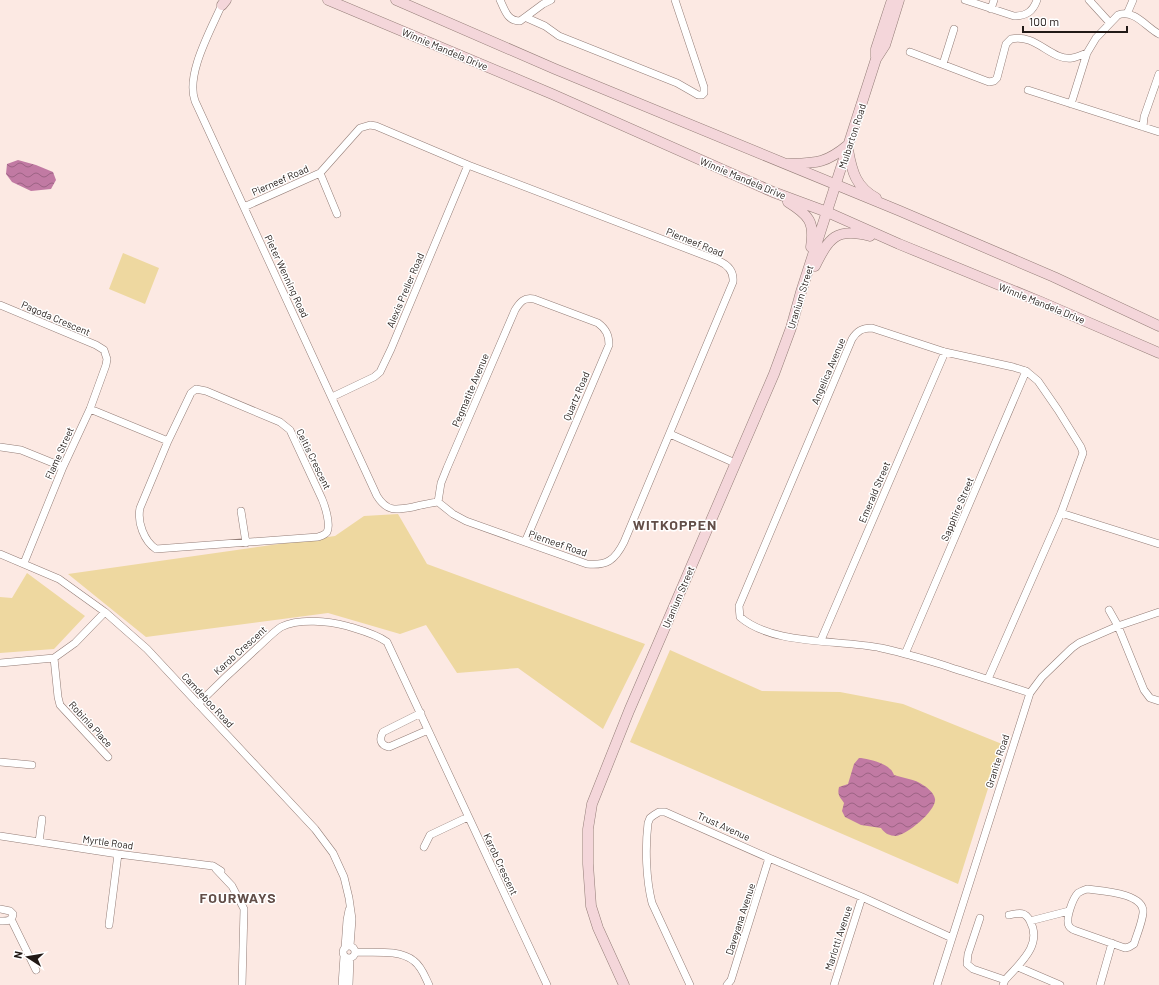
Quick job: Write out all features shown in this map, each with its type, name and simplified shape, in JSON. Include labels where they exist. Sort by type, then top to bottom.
[{"type":"main road","name":"Winnie Mandela Drive","points":[[328,0],[552,94],[773,192],[827,212],[899,244],[1159,352]]},
{"type":"main road","points":[[396,0],[555,69],[836,186],[900,211],[1054,277],[1159,326]]},
{"type":"main road","name":"Mulbarton Road","points":[[876,59],[876,49],[892,0]]},
{"type":"main road","name":"Mulbarton Road","points":[[827,212],[876,59],[885,45],[899,0]]},
{"type":"main road","points":[[783,164],[823,161],[832,158],[848,146],[851,170],[860,185],[870,195],[900,211]]},
{"type":"main road","points":[[773,192],[805,213],[812,224],[812,237],[806,278]]},
{"type":"main road","name":"Uranium Street","points":[[624,985],[596,924],[591,906],[588,864],[588,829],[592,804],[629,711],[776,367],[791,328],[827,212]]},
{"type":"main road","points":[[801,292],[829,242],[840,234],[850,232],[899,244]]},
{"type":"street","points":[[500,0],[508,18],[516,21],[527,18],[543,4],[551,0]]},
{"type":"street","points":[[527,18],[545,26],[559,36],[677,83],[698,96],[702,95],[704,91],[702,81],[675,0]]},
{"type":"street","points":[[965,0],[1014,16],[1020,16],[1030,12],[1037,0]]},
{"type":"street","points":[[991,9],[994,0]]},
{"type":"street","points":[[1089,0],[1110,23]]},
{"type":"street","points":[[1127,14],[1133,0]]},
{"type":"street","name":"Pieter Wenning Road","points":[[224,2],[195,67],[192,91],[195,101],[377,496],[386,506],[396,510],[438,502]]},
{"type":"street","points":[[1071,104],[1087,53],[1096,38],[1118,15],[1131,14],[1159,34]]},
{"type":"street","points":[[944,64],[954,29]]},
{"type":"street","points":[[910,52],[989,82],[994,81],[997,78],[1006,44],[1013,38],[1020,38],[1035,42],[1056,54],[1072,58],[1082,68]]},
{"type":"street","points":[[1072,58],[1087,53]]},
{"type":"street","points":[[1143,127],[1144,117],[1159,74]]},
{"type":"street","points":[[1028,90],[1159,132]]},
{"type":"street","name":"Pierneef Road","points":[[244,207],[320,173],[360,128],[370,125],[376,126],[468,165],[719,261],[730,270],[733,282],[624,542],[620,551],[614,558],[602,564],[587,564],[458,517],[438,502]]},
{"type":"street","name":"Alexis Preller Road","points":[[332,397],[374,377],[380,372],[468,165]]},
{"type":"street","points":[[320,173],[337,214]]},
{"type":"street","name":"Pegmatite Avenue","points":[[438,502],[441,483],[446,468],[515,310],[522,300],[528,298],[534,299]]},
{"type":"street","name":"Quartz Road","points":[[525,542],[609,340],[604,327],[598,323],[534,299]]},
{"type":"street","name":"Pagoda Crescent","points":[[0,305],[96,345],[104,350]]},
{"type":"street","name":"Angelica Avenue","points":[[988,679],[1061,513],[1083,453],[1082,447],[1038,381],[1026,371],[945,352],[872,328],[866,328],[856,334],[846,354],[739,606],[738,611],[740,617],[742,620],[765,631],[780,636],[863,645],[905,654],[1030,693]]},
{"type":"street","name":"Flame Street","points":[[24,563],[63,467],[90,409],[107,360],[104,350]]},
{"type":"street","name":"Emerald Street","points":[[821,640],[945,352]]},
{"type":"street","name":"Sapphire Street","points":[[905,654],[1026,371]]},
{"type":"street","name":"Celtis Crescent","points":[[196,389],[206,391],[280,422],[290,430],[322,499],[327,515],[327,531],[325,534],[318,537],[246,543],[156,549],[151,545],[141,528],[138,514],[141,504],[168,441],[191,393],[196,389]]},
{"type":"street","points":[[90,409],[168,441]]},
{"type":"street","points":[[670,434],[735,463]]},
{"type":"street","points":[[0,447],[21,450],[63,467]]},
{"type":"street","points":[[242,511],[246,543]]},
{"type":"street","points":[[1061,513],[1159,544]]},
{"type":"street","name":"Camdeboo Road","points":[[0,554],[59,579],[105,612],[147,649],[315,829],[333,853],[340,867],[347,891],[350,908],[346,920],[348,947]]},
{"type":"street","points":[[1109,610],[1118,626],[1144,690],[1150,698],[1159,701]]},
{"type":"street","points":[[0,663],[54,658],[75,643],[105,612]]},
{"type":"street","name":"Granite Road","points":[[937,985],[1030,693],[1042,677],[1072,648],[1084,640],[1118,626],[1159,612]]},
{"type":"street","name":"Karob Crescent","points":[[198,704],[229,673],[282,627],[298,623],[332,622],[354,628],[387,642],[547,985]]},
{"type":"street","name":"Robinia Place","points":[[54,658],[60,706],[108,757]]},
{"type":"street","points":[[421,713],[383,732],[380,740],[381,743],[384,746],[389,746],[428,730]]},
{"type":"street","points":[[0,762],[32,765]]},
{"type":"street","name":"Trust Avenue","points":[[690,985],[652,903],[648,881],[647,830],[650,818],[659,812],[665,812],[862,897],[952,938]]},
{"type":"street","points":[[424,847],[430,835],[468,817]]},
{"type":"street","points":[[39,842],[42,819]]},
{"type":"street","name":"Myrtle Road","points":[[0,836],[118,854],[213,866],[232,886],[244,909],[242,985]]},
{"type":"street","points":[[109,925],[118,854]]},
{"type":"street","name":"Daveyana Avenue","points":[[727,985],[730,980],[770,858]]},
{"type":"street","points":[[1087,889],[1122,895],[1135,899],[1140,902],[1143,913],[1134,944],[1125,948],[1071,928],[1068,923],[1069,911],[1074,898],[1078,893],[1087,889]]},
{"type":"street","name":"Marlotti Avenue","points":[[834,985],[862,897]]},
{"type":"street","points":[[0,909],[13,913],[11,920],[36,970]]},
{"type":"street","points":[[1030,921],[1069,911]]},
{"type":"street","points":[[980,918],[968,954],[967,964],[973,969],[1004,982],[1018,967],[1031,949],[1034,943],[1035,934],[1030,921],[1023,913],[1009,915]]},
{"type":"street","points":[[0,921],[11,920]]},
{"type":"street","points":[[1100,985],[1112,943]]},
{"type":"street","points":[[349,985],[347,957],[343,952],[348,947],[355,949],[356,952],[396,954],[410,958],[415,961],[423,971],[429,985]]},
{"type":"street","points":[[347,957],[354,956],[356,952]]},
{"type":"street","points":[[342,985],[347,957]]},
{"type":"street","points":[[1018,967],[1060,985]]},
{"type":"shaded area","points":[[123,253],[159,268],[145,304],[109,289]]},
{"type":"shaded area","points":[[398,514],[427,564],[645,644],[603,729],[518,668],[457,673],[426,625],[400,634],[328,613],[146,637],[68,574],[335,536],[364,516]]},
{"type":"shaded area","points":[[27,573],[85,616],[54,649],[0,653],[0,597],[12,598]]},
{"type":"shaded area","points":[[670,650],[762,691],[840,692],[903,704],[1002,744],[958,884],[630,742]]},
{"type":"water","points":[[18,160],[53,172],[56,180],[51,189],[31,191],[12,182],[6,174],[7,164]]},
{"type":"water","points":[[859,758],[880,763],[891,769],[894,775],[920,783],[930,791],[935,799],[934,804],[914,827],[901,835],[896,836],[887,834],[881,828],[861,825],[845,817],[842,811],[844,803],[838,790],[839,787],[848,784],[854,764]]},
{"type":"district","name":"WITKOPPEN","points":[[675,524]]},
{"type":"district","name":"FOURWAYS","points":[[238,897]]}]
